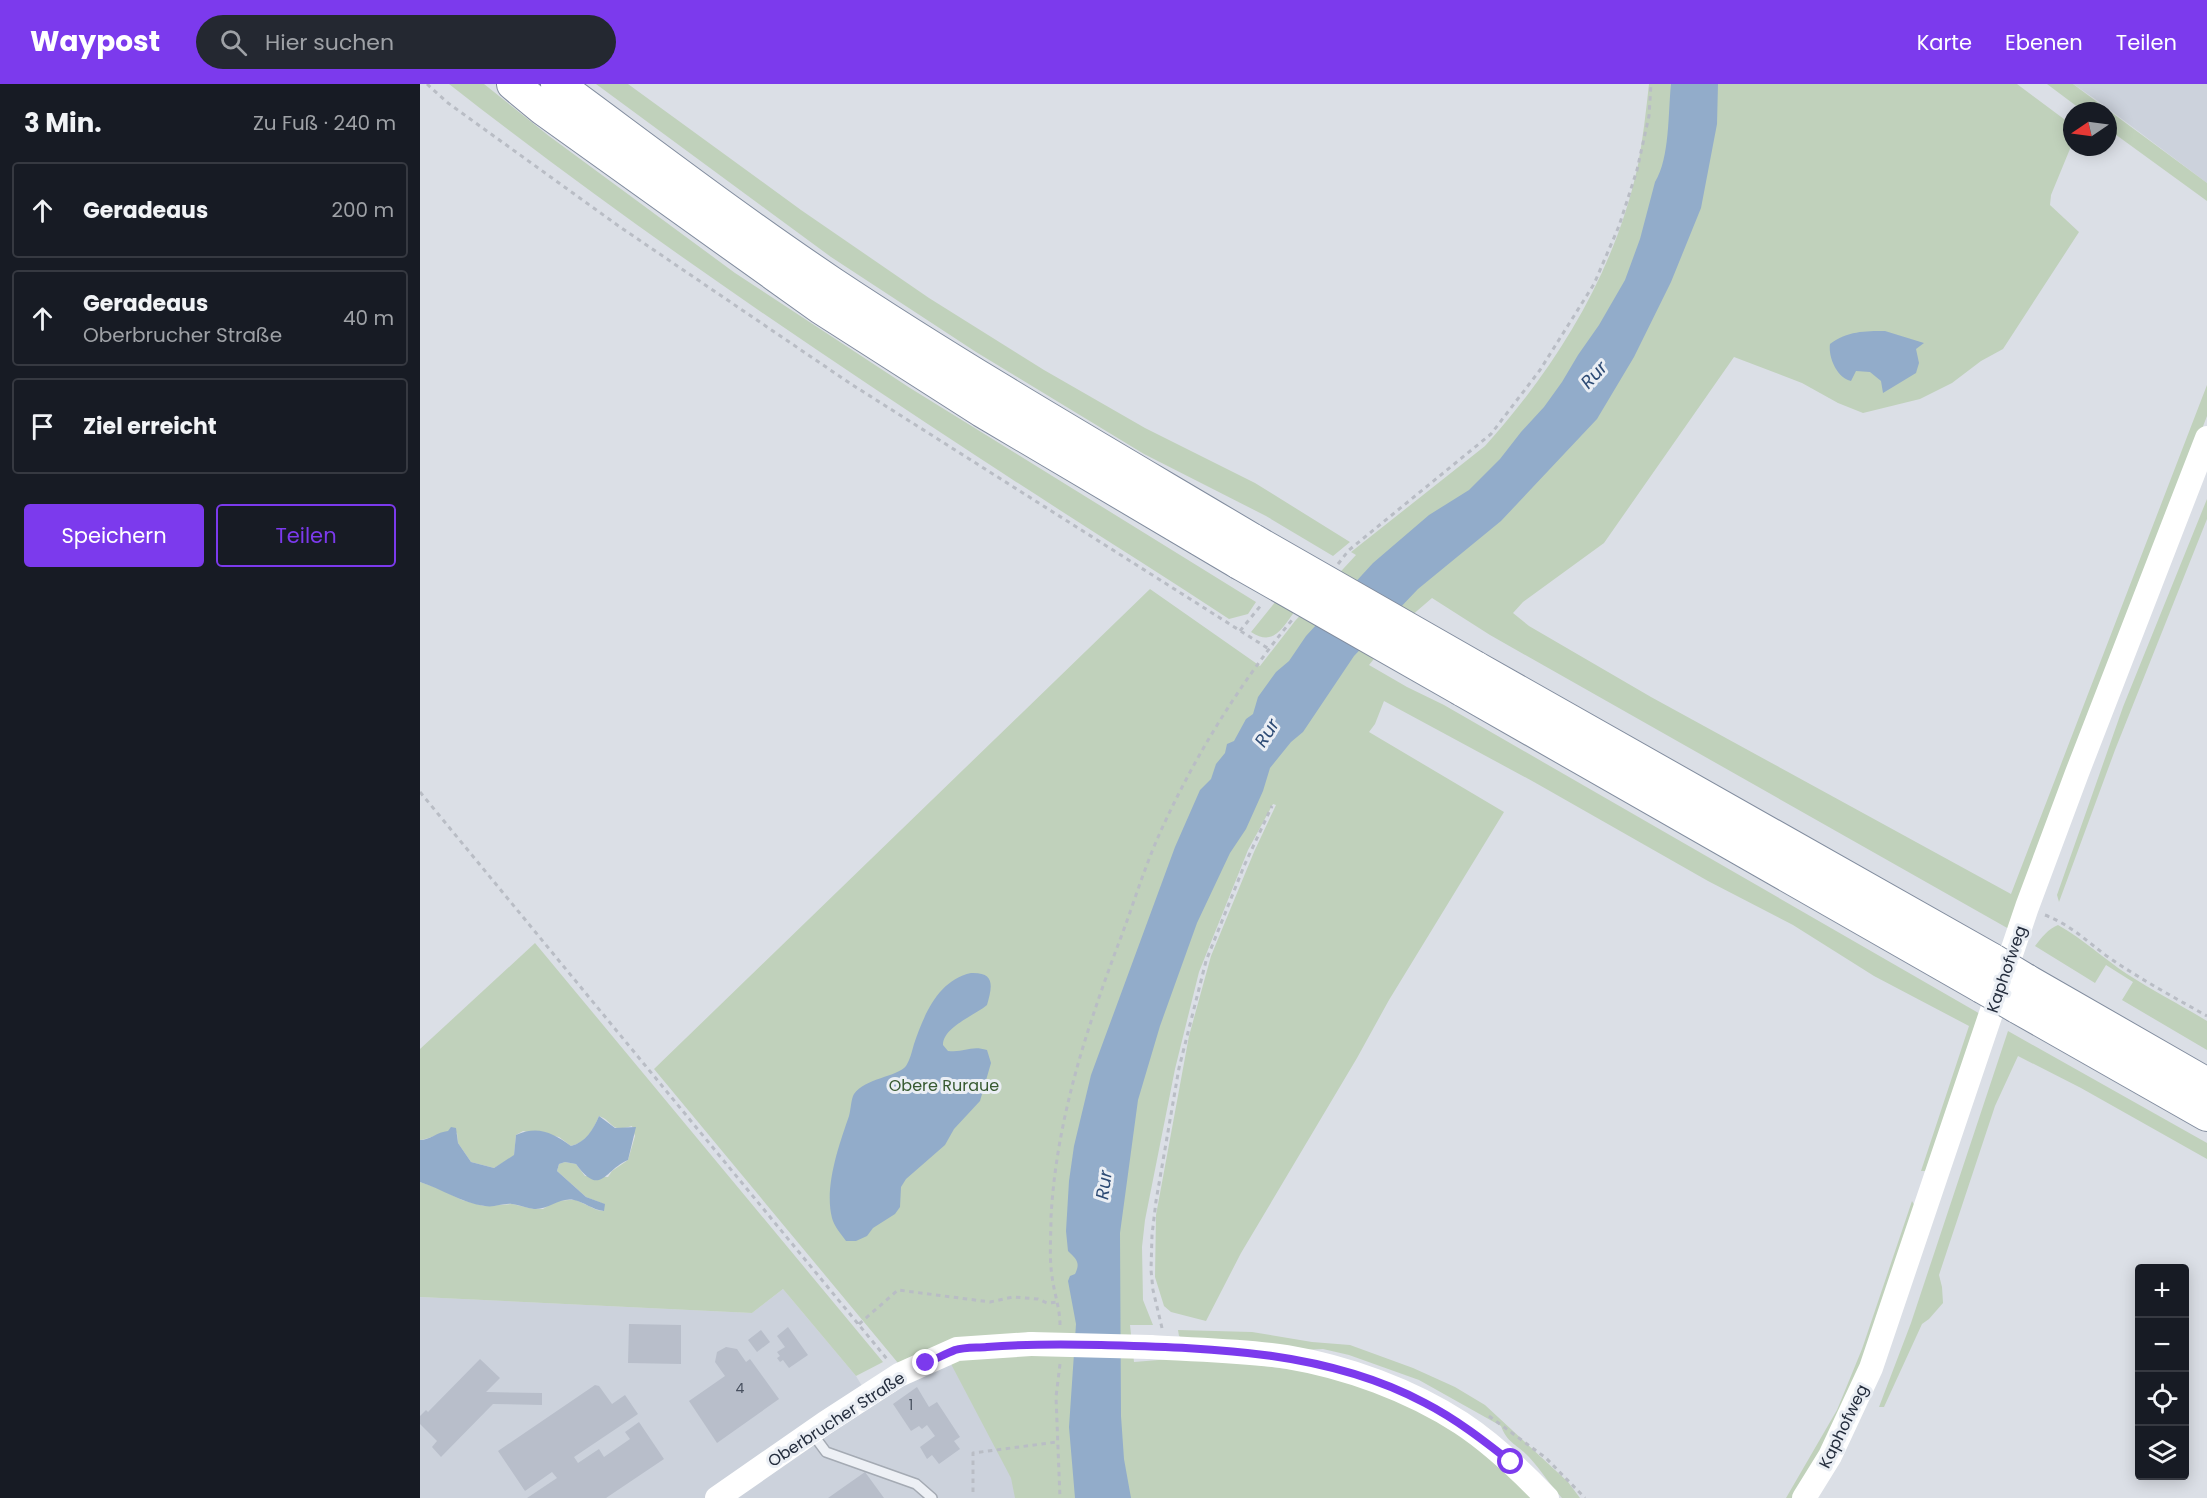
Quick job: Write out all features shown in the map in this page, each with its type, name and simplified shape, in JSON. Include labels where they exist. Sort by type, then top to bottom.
[{"type":"highway","points":[[513,84],[552,116],[821,308],[982,411],[1246,551],[1987,974],[2207,1084]]},
{"type":"highway","points":[[557,84],[832,283],[1003,391],[1246,551]]},
{"type":"highway","points":[[2022,993],[2207,1115]]},
{"type":"main road","name":"Kaphofweg","points":[[1804,1498],[1830,1456],[1871,1368],[2027,908],[2207,438]]},
{"type":"main road","name":"Oberbrucher Straße","points":[[717,1498],[899,1374],[957,1349],[1031,1344],[1158,1347],[1252,1353],[1288,1358],[1339,1370],[1384,1385],[1424,1402],[1463,1424],[1511,1462],[1547,1498]]},
{"type":"lane","points":[[812,1433],[826,1452],[916,1484],[932,1498]]},
{"type":"path","points":[[427,84],[448,103],[620,227],[841,378],[1269,649]]},
{"type":"path","points":[[1335,568],[1349,550],[1491,434],[1540,370],[1594,285],[1619,226],[1637,170],[1649,116],[1651,84]]},
{"type":"path","points":[[1240,631],[1266,598]]},
{"type":"path","points":[[1060,1314],[1051,1275],[1052,1217],[1058,1150],[1070,1092],[1097,1003],[1159,835],[1191,772],[1224,715],[1269,649],[1298,614]]},
{"type":"path","points":[[420,792],[899,1374]]},
{"type":"path","points":[[1158,1347],[1152,1280],[1152,1235],[1179,1068],[1206,961],[1244,866],[1272,806]]},
{"type":"path","points":[[2027,908],[2065,923],[2109,958],[2207,1016]]},
{"type":"path","points":[[859,1324],[898,1290],[990,1302],[1013,1298],[1038,1299],[1047,1303],[1058,1302]]},
{"type":"path","points":[[1060,1358],[1056,1397],[1060,1498]]},
{"type":"path","points":[[973,1492],[973,1453],[1057,1442]]},
{"type":"shaded area","points":[[2073,84],[2207,84],[2207,183],[2117,115],[2117,102],[2098,101]]},
{"type":"shaded area","points":[[783,1289],[856,1376],[871,1401],[936,1367],[996,1360],[1055,1498],[420,1498],[420,1297],[752,1313]]},
{"type":"green space","points":[[449,84],[484,84],[549,136],[735,273],[910,388],[1256,602],[1248,614],[1229,619],[845,369],[644,230]]},
{"type":"green space","points":[[596,84],[628,84],[801,210],[929,298],[1044,370],[1145,428],[1255,483],[1350,542],[1333,556],[1266,516],[1144,454],[976,352],[831,257]]},
{"type":"green space","name":"Obere Ruraue","points":[[1649,84],[2017,84],[2063,118],[2063,156],[2067,156],[2051,195],[2050,205],[2079,232],[2003,349],[1981,361],[1952,383],[1920,399],[1863,413],[1838,403],[1802,383],[1734,357],[1604,543],[1523,602],[1513,613],[1529,626],[1651,697],[2011,894],[2207,385],[2207,416],[2009,929],[1490,635],[1432,598],[1403,623],[1369,665],[1444,705],[1982,1015],[1932,1171],[1921,1171],[1969,1026],[1874,976],[1793,925],[1708,881],[1534,782],[1384,701],[1375,724],[1369,732],[1504,812],[1389,1000],[1241,1253],[1206,1321],[1171,1312],[1164,1306],[1155,1277],[1156,1215],[1189,1036],[1211,956],[1276,805],[1273,804],[1248,850],[1199,972],[1175,1069],[1145,1220],[1142,1247],[1143,1300],[1153,1325],[1130,1325],[1134,1362],[1195,1357],[1327,1374],[1387,1395],[1461,1434],[1535,1498],[1015,1498],[1011,1478],[951,1364],[898,1363],[654,1069],[1150,589],[1260,666],[1295,621],[1356,555],[1351,552],[1485,446],[1536,383],[1580,316],[1615,243],[1628,205],[1643,135]]},
{"type":"green space","points":[[2047,84],[2073,84],[2097,102],[2071,102]]},
{"type":"green space","points":[[2117,117],[2207,183],[2207,201],[2117,136]]},
{"type":"green space","points":[[2207,499],[2207,519],[2115,750],[2059,902],[2057,895],[2123,707]]},
{"type":"green space","points":[[1276,601],[1295,611],[1286,624],[1272,636],[1259,636],[1251,632]]},
{"type":"green space","points":[[2058,925],[2127,974],[2207,1021],[2207,1050],[2122,1000],[2133,982],[2106,965],[2095,983],[2035,946],[2048,931]]},
{"type":"green space","points":[[535,943],[883,1362],[856,1376],[783,1289],[752,1313],[420,1297],[420,1182],[462,1200],[484,1206],[512,1204],[543,1209],[556,1201],[576,1200],[603,1211],[604,1204],[586,1197],[557,1171],[559,1164],[565,1162],[576,1164],[585,1176],[608,1177],[612,1171],[628,1160],[635,1136],[632,1126],[619,1128],[599,1116],[588,1135],[581,1142],[571,1146],[559,1137],[523,1131],[516,1135],[514,1156],[494,1168],[471,1162],[458,1143],[457,1133],[447,1132],[420,1140],[420,1049]]},
{"type":"green space","points":[[2008,1031],[2207,1143],[2207,1159],[2081,1088],[2018,1056],[1995,1106],[1939,1275],[1943,1303],[1922,1324],[1884,1407],[1879,1407],[1911,1323]]},
{"type":"green space","points":[[1912,1201],[1917,1210],[1853,1389],[1795,1498],[1786,1498],[1837,1410],[1862,1349]]},
{"type":"green space","points":[[1178,1330],[1252,1332],[1312,1342],[1350,1345],[1413,1368],[1455,1387],[1485,1405],[1568,1482],[1580,1498],[1562,1498],[1529,1457],[1506,1436],[1501,1426],[1419,1380],[1349,1355],[1323,1349],[1303,1350],[1183,1339],[1179,1336]]},
{"type":"water","name":"Rur","points":[[1671,84],[1718,84],[1717,124],[1701,208],[1671,282],[1634,357],[1597,419],[1501,521],[1418,589],[1354,656],[1303,732],[1291,742],[1270,768],[1263,791],[1246,829],[1230,853],[1197,923],[1160,1026],[1138,1100],[1120,1233],[1121,1416],[1124,1459],[1131,1498],[1075,1498],[1069,1427],[1076,1324],[1068,1281],[1070,1276],[1075,1274],[1078,1264],[1068,1251],[1066,1231],[1074,1146],[1091,1075],[1175,847],[1200,790],[1211,779],[1216,764],[1225,753],[1227,744],[1234,741],[1246,719],[1253,714],[1258,697],[1276,672],[1289,661],[1306,636],[1373,563],[1429,515],[1469,490],[1500,459],[1562,382],[1625,280],[1640,239],[1666,148]]},
{"type":"water","points":[[1885,331],[1924,343],[1916,349],[1919,363],[1916,373],[1883,393],[1881,381],[1870,372],[1856,371],[1851,381],[1842,376],[1832,361],[1830,344],[1850,334]]},
{"type":"water","points":[[971,973],[985,975],[990,982],[987,1005],[953,1027],[944,1039],[943,1045],[948,1051],[976,1048],[987,1050],[991,1063],[980,1101],[954,1129],[945,1145],[906,1179],[901,1187],[900,1207],[895,1214],[873,1228],[867,1236],[856,1241],[846,1241],[833,1221],[830,1193],[834,1166],[853,1096],[866,1084],[896,1073],[906,1066],[922,1022],[934,1000],[950,983]]},
{"type":"water","points":[[599,1116],[615,1128],[636,1127],[628,1160],[597,1180],[584,1174],[576,1164],[565,1162],[559,1164],[557,1171],[586,1197],[605,1204],[604,1211],[569,1200],[539,1209],[512,1204],[485,1206],[468,1202],[420,1182],[420,1140],[448,1131],[451,1127],[456,1128],[458,1143],[471,1162],[494,1168],[514,1155],[516,1135],[531,1131],[545,1132],[571,1146],[581,1142],[588,1135]]},
{"type":"building","points":[[629,1324],[681,1325],[681,1364],[628,1363]]},
{"type":"building","points":[[788,1327],[808,1355],[789,1368],[783,1360],[780,1362],[777,1358],[780,1356],[777,1352],[785,1347],[777,1336]]},
{"type":"building","points":[[761,1330],[770,1342],[757,1352],[748,1340]]},
{"type":"building","points":[[726,1347],[737,1349],[746,1362],[750,1359],[779,1399],[717,1443],[689,1401],[725,1376],[715,1362],[717,1352]]},
{"type":"building","points":[[480,1359],[500,1378],[486,1392],[542,1393],[542,1405],[493,1404],[441,1457],[432,1447],[437,1441],[420,1424],[420,1416],[426,1410],[428,1412]]},
{"type":"building","points":[[595,1385],[599,1386],[612,1404],[625,1395],[638,1414],[574,1457],[578,1463],[599,1449],[604,1457],[630,1439],[625,1432],[639,1422],[664,1459],[606,1498],[527,1498],[557,1478],[552,1472],[525,1491],[498,1451]]},
{"type":"building","points":[[917,1387],[929,1407],[937,1402],[960,1437],[954,1441],[960,1449],[939,1464],[932,1455],[927,1459],[920,1447],[935,1436],[927,1425],[922,1429],[919,1426],[911,1431],[893,1404]]},
{"type":"building","points":[[865,1472],[884,1498],[828,1498]]},
{"type":"route","points":[[926,1363],[957,1349],[1031,1344],[1150,1347],[1252,1353],[1288,1358],[1339,1370],[1384,1385],[1424,1402],[1463,1424],[1511,1462]]}]
